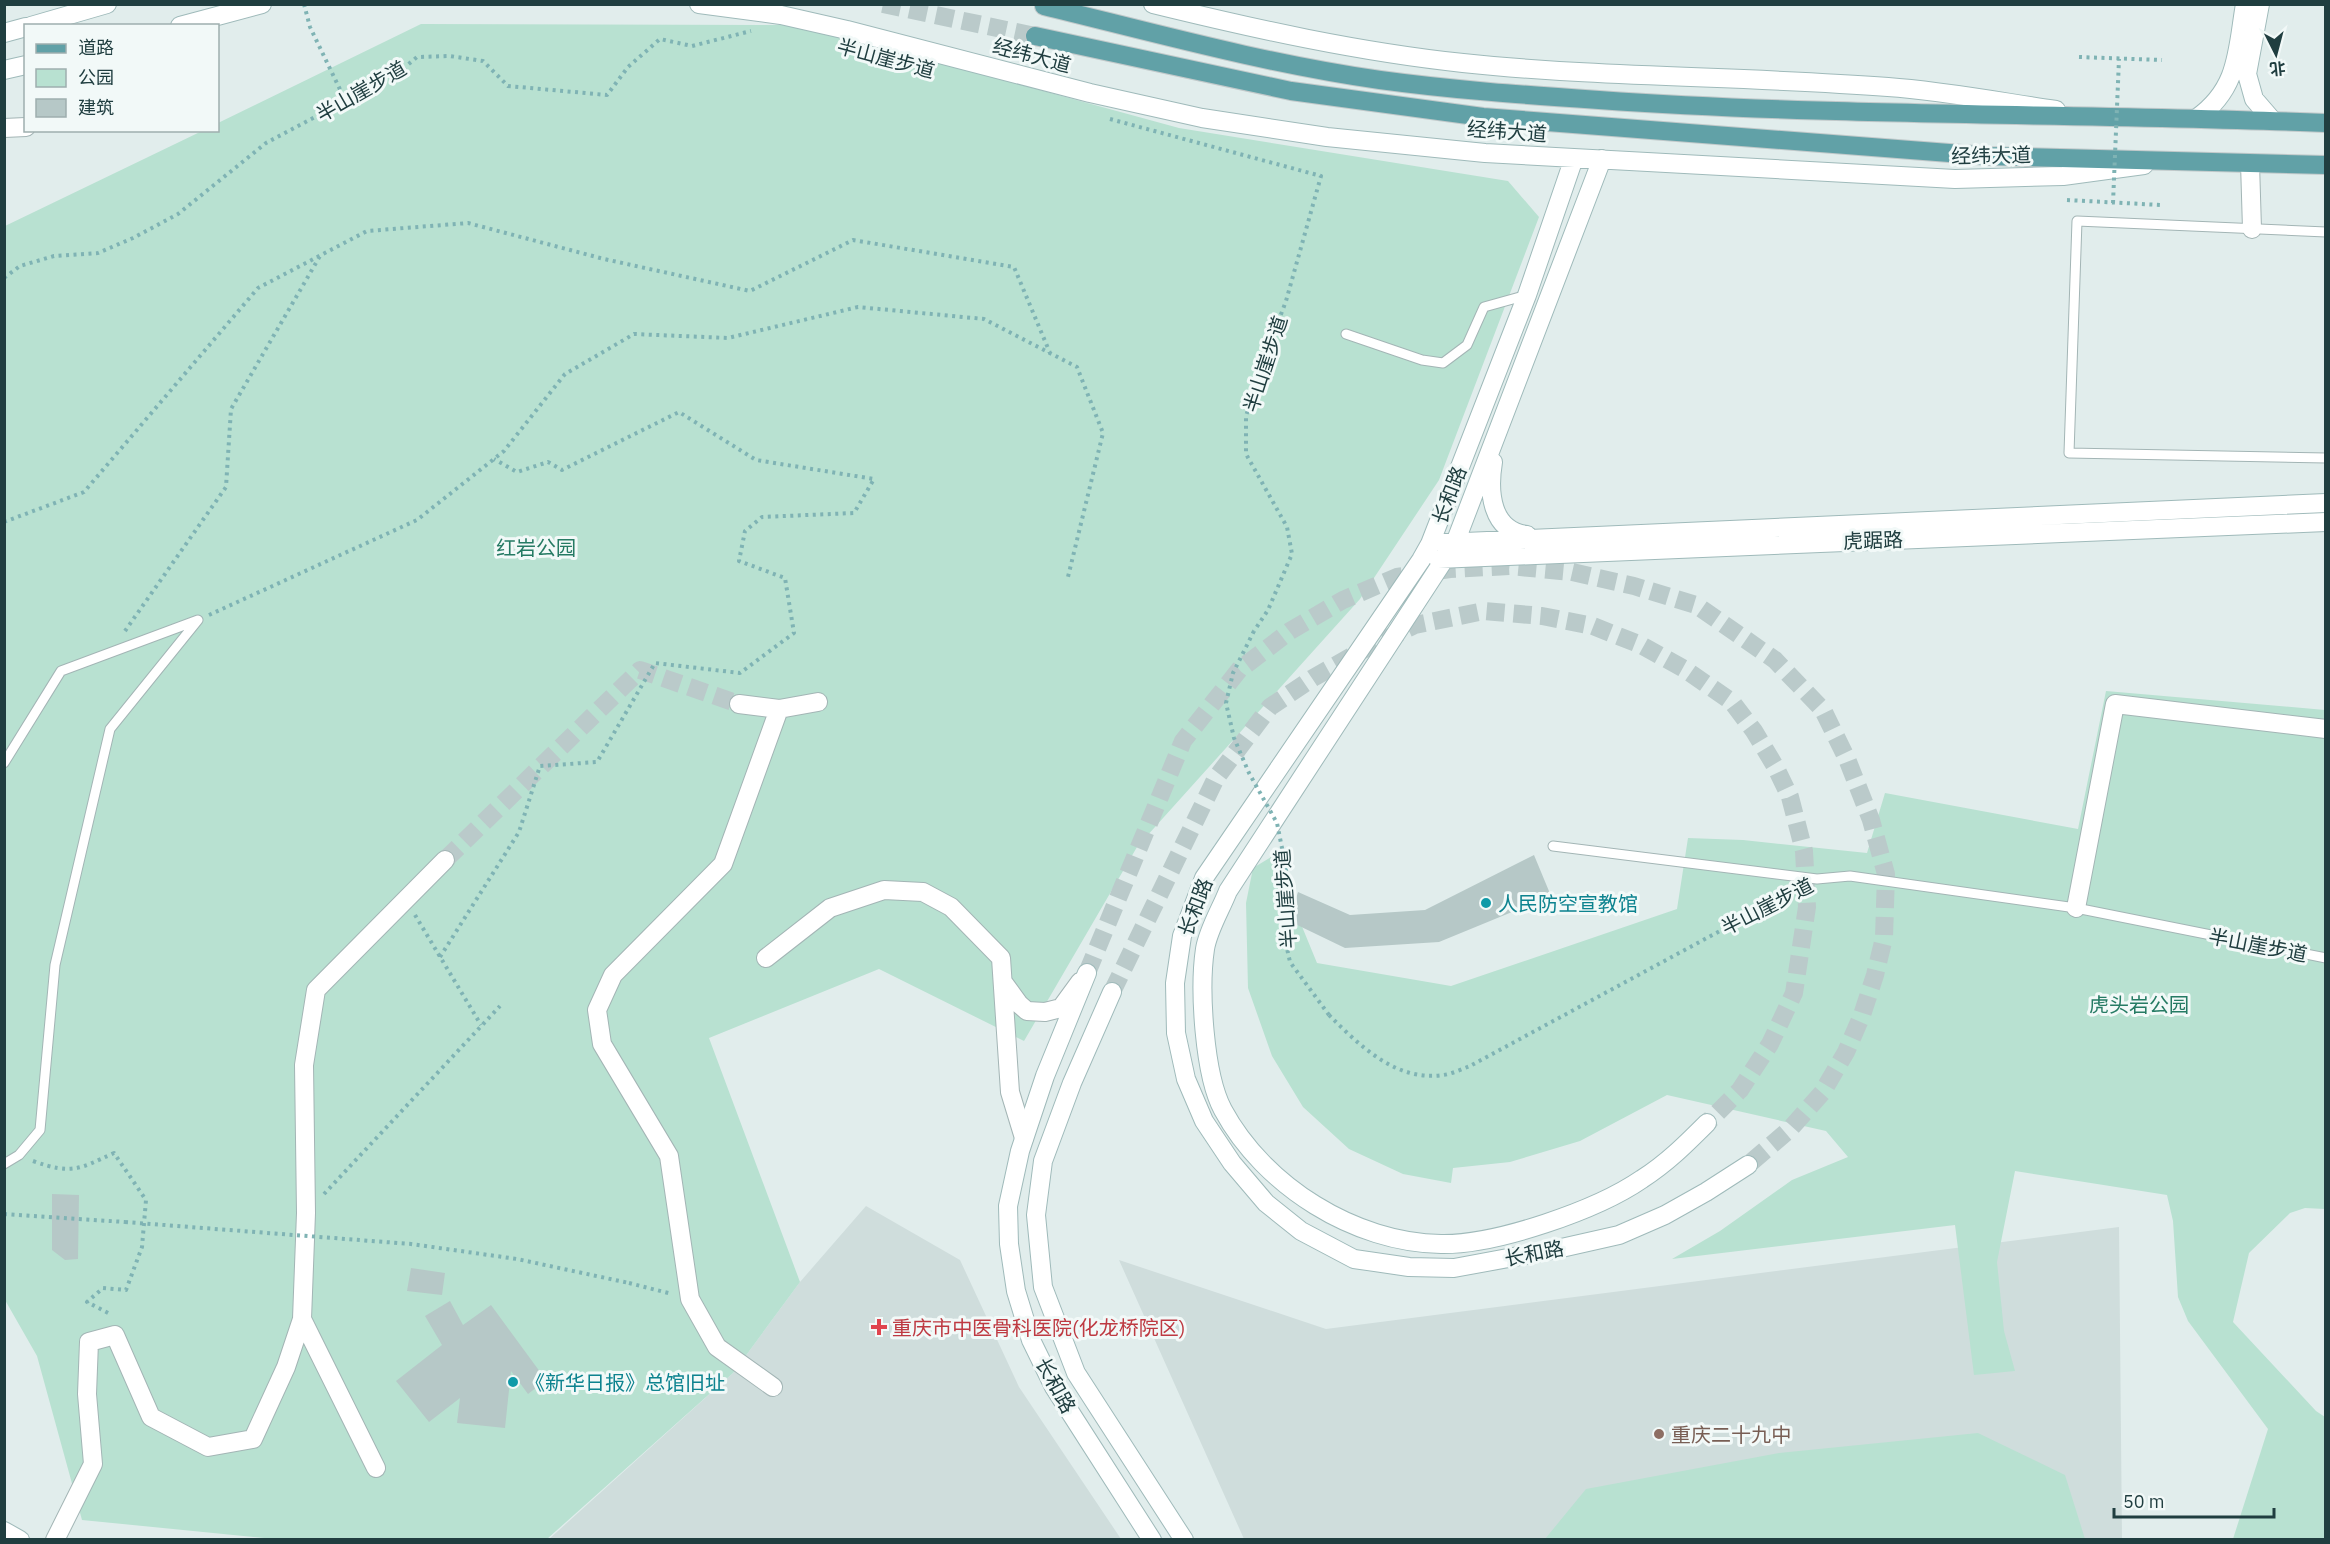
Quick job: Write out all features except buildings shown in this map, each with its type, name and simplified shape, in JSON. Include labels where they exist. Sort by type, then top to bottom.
[{"type":"main road","points":[[38,24],[107,4]]},
{"type":"main road","points":[[187,24],[262,4]]},
{"type":"main road","name":"经纬大道","points":[[699,4],[792,18],[1090,93],[1202,118],[1327,137],[1485,153],[1955,179],[2063,176],[2186,160],[2325,165]]},
{"type":"main road","points":[[1153,4],[1248,28],[1382,52],[1462,63],[1616,75],[1890,87],[2100,116]]},
{"type":"main road","points":[[2197,118],[2218,100],[2232,75],[2245,4]]},
{"type":"main road","points":[[2260,4],[2247,74],[2254,99],[2273,121]]},
{"type":"main road","points":[[1044,6],[1280,63],[1379,80],[1486,92],[1690,106],[1880,114],[2100,116],[2325,123]]},
{"type":"main road","points":[[4,33],[24,28]]},
{"type":"main road","points":[[1035,36],[1291,91],[1483,117],[1988,156],[2186,160]]},
{"type":"main road","points":[[4,70],[24,65]]},
{"type":"main road","points":[[4,128],[24,127]]},
{"type":"main road","name":"长和路","points":[[1574,158],[1527,295],[1425,552],[1204,878],[1182,936],[1175,983],[1176,1033],[1186,1079],[1204,1122],[1232,1163],[1266,1203],[1301,1231],[1354,1259],[1409,1267],[1454,1268],[1619,1235],[1665,1215],[1748,1165]]},
{"type":"main road","name":"长和路","points":[[1602,159],[1499,430],[1450,550],[1228,891],[1205,946],[1201,984],[1205,1033],[1213,1080],[1222,1109],[1251,1152],[1281,1181],[1321,1207],[1364,1230],[1404,1241],[1443,1244],[1497,1238],[1592,1205],[1640,1181],[1676,1154],[1707,1123]]},
{"type":"main road","points":[[2250,163],[2252,229]]},
{"type":"main road","points":[[1499,430],[1491,475],[1492,498],[1498,518],[1513,532],[1556,538]]},
{"type":"main road","name":"虎踞路","points":[[1425,552],[1556,538],[2325,503]]},
{"type":"main road","name":"虎踞路","points":[[1450,550],[2325,522]]},
{"type":"main road","points":[[740,704],[779,709],[818,702]]},
{"type":"main road","points":[[2076,908],[2115,705],[2325,729]]},
{"type":"main road","points":[[773,1387],[717,1347],[690,1299],[669,1156],[602,1044],[597,1010],[613,975],[723,864],[779,709]]},
{"type":"main road","points":[[55,1539],[93,1464],[87,1394],[89,1342],[115,1335],[151,1417],[208,1448],[253,1439],[286,1367],[302,1319],[306,1214],[304,1065],[316,990],[445,860]]},
{"type":"main road","points":[[766,958],[830,908],[884,890],[923,892],[951,907],[1001,958],[1010,1092],[1024,1138]]},
{"type":"main road","name":"长和路","points":[[1003,982],[1027,1011],[1045,1012],[1061,1008],[1087,973],[1045,1076],[1024,1138],[1008,1206],[1009,1244],[1016,1291],[1031,1340],[1054,1387],[1152,1539]]},
{"type":"main road","name":"长和路","points":[[1112,992],[1072,1083],[1043,1161],[1036,1215],[1043,1287],[1076,1373],[1184,1539]]},
{"type":"main road","points":[[302,1319],[376,1468]]},
{"type":"main road","points":[[4,1531],[20,1539]]},
{"type":"lane","points":[[2325,232],[2077,221],[2069,453],[2325,458]]},
{"type":"lane","points":[[1346,334],[1422,360],[1443,363],[1467,345],[1484,307],[1527,295]]},
{"type":"lane","points":[[4,763],[61,671],[198,620]]},
{"type":"lane","points":[[4,1164],[19,1155],[40,1130],[55,965],[110,729],[198,620]]},
{"type":"lane","points":[[1553,846],[1817,879]]},
{"type":"lane","name":"半山崖步道","points":[[1817,879],[1850,876],[2076,908],[2325,958]]},
{"type":"path","points":[[304,4],[310,27],[346,102]]},
{"type":"path","name":"半山崖步道","points":[[4,278],[20,266],[54,256],[98,254],[178,214],[266,143],[398,73],[417,57],[483,61],[508,86],[607,95],[628,67],[660,39],[692,46],[761,29]]},
{"type":"path","points":[[2079,57],[2162,60]]},
{"type":"path","points":[[2114,202],[2119,59]]},
{"type":"path","name":"半山崖步道","points":[[1100,117],[1321,176],[1286,301],[1246,417],[1246,454],[1287,527],[1292,554],[1268,610],[1254,631],[1233,673],[1226,703],[1234,738],[1249,773],[1277,823],[1286,868],[1284,935],[1290,962],[1329,1014],[1364,1050],[1385,1062],[1412,1075],[1444,1075],[1470,1066],[1817,879]]},
{"type":"path","points":[[2067,200],[2160,205]]},
{"type":"path","points":[[4,522],[84,492],[258,288],[367,231],[468,223],[604,260],[750,291],[853,240],[1014,267],[1050,353]]},
{"type":"path","points":[[110,653],[226,487],[231,409],[320,255]]},
{"type":"path","points":[[198,620],[417,520],[504,451],[565,374],[634,334],[728,338],[858,307],[984,319],[1077,367],[1103,433],[1067,581]]},
{"type":"path","points":[[440,957],[519,832],[540,766],[597,762],[655,663],[740,673],[794,633],[785,578],[739,561],[745,531],[762,517],[854,513],[874,479],[756,460],[679,412],[562,470],[548,462],[517,472],[494,459]]},
{"type":"path","points":[[406,899],[481,1025]]},
{"type":"path","points":[[306,1214],[500,1006]]},
{"type":"path","points":[[19,1155],[53,1168],[79,1169],[114,1152],[146,1200],[141,1247],[126,1290],[103,1288],[87,1302],[119,1318],[115,1335]]},
{"type":"path","points":[[4,1214],[411,1244],[517,1259],[629,1283],[690,1299]]},
{"type":"shaded area","name":"重庆市中医骨科医院(化龙桥院区)","points":[[866,1206],[960,1260],[1019,1387],[1121,1539],[548,1540],[733,1373],[800,1282]]},
{"type":"shaded area","name":"重庆二十九中","points":[[2119,1227],[2122,1539],[1244,1539],[1119,1260],[1326,1329]]},
{"type":"green space","name":"红岩公园","points":[[421,24],[802,25],[1179,128],[1508,181],[1539,217],[1439,480],[1360,599],[1137,847],[1024,1041],[879,969],[709,1038],[800,1282],[733,1373],[547,1539],[285,1540],[82,1520],[37,1356],[5,1300],[5,226],[200,132],[219,132],[219,123]]},
{"type":"green space","name":"虎头岩公园","points":[[2106,691],[2325,710],[2325,1209],[2305,1208],[2290,1213],[2249,1253],[2233,1322],[2316,1411],[2325,1417],[2325,1539],[2233,1539],[2268,1429],[2188,1321],[2178,1297],[2173,1221],[2167,1195],[2015,1171],[1997,1262],[2004,1331],[2015,1371],[1974,1375],[1955,1225],[1672,1259],[1720,1231],[1792,1180],[1848,1157],[1826,1131],[1667,1095],[1580,1141],[1510,1162],[1453,1168],[1451,1183],[1403,1174],[1349,1149],[1303,1107],[1272,1056],[1248,988],[1246,903],[1253,868],[1273,856],[1317,963],[1451,986],[1677,909],[1688,838],[1743,840],[1867,853],[1885,793],[2078,829]]},
{"type":"green space","points":[[1978,1433],[2065,1475],[2085,1539],[1545,1539],[1586,1489],[1779,1453]]},
{"type":"tunnel","points":[[883,4],[1035,36]]},
{"type":"tunnel","points":[[1087,973],[1183,741],[1239,670],[1290,631],[1343,600],[1397,577],[1450,569],[1509,566],[1572,572],[1634,586],[1696,605],[1775,660],[1823,710],[1847,759],[1871,820],[1886,874],[1884,938],[1862,1015],[1846,1052],[1822,1093],[1790,1129],[1748,1165]]},
{"type":"tunnel","points":[[1112,992],[1216,778],[1270,707],[1313,678],[1361,651],[1415,625],[1484,611],[1542,616],[1593,626],[1641,645],[1686,670],[1732,702],[1754,731],[1790,797],[1804,851],[1807,907],[1794,993],[1770,1044],[1740,1090],[1707,1123]]},
{"type":"tunnel","points":[[445,860],[640,670],[739,704]]},
{"type":"place","name":"人民防空宣教馆","points":[[1486,903]]},
{"type":"place","name":"重庆市中医骨科医院(化龙桥院区)","points":[[879,1327]]},
{"type":"place","name":"《新华日报》总馆旧址","points":[[513,1382]]},
{"type":"place","name":"重庆二十九中","points":[[1659,1434]]}]
